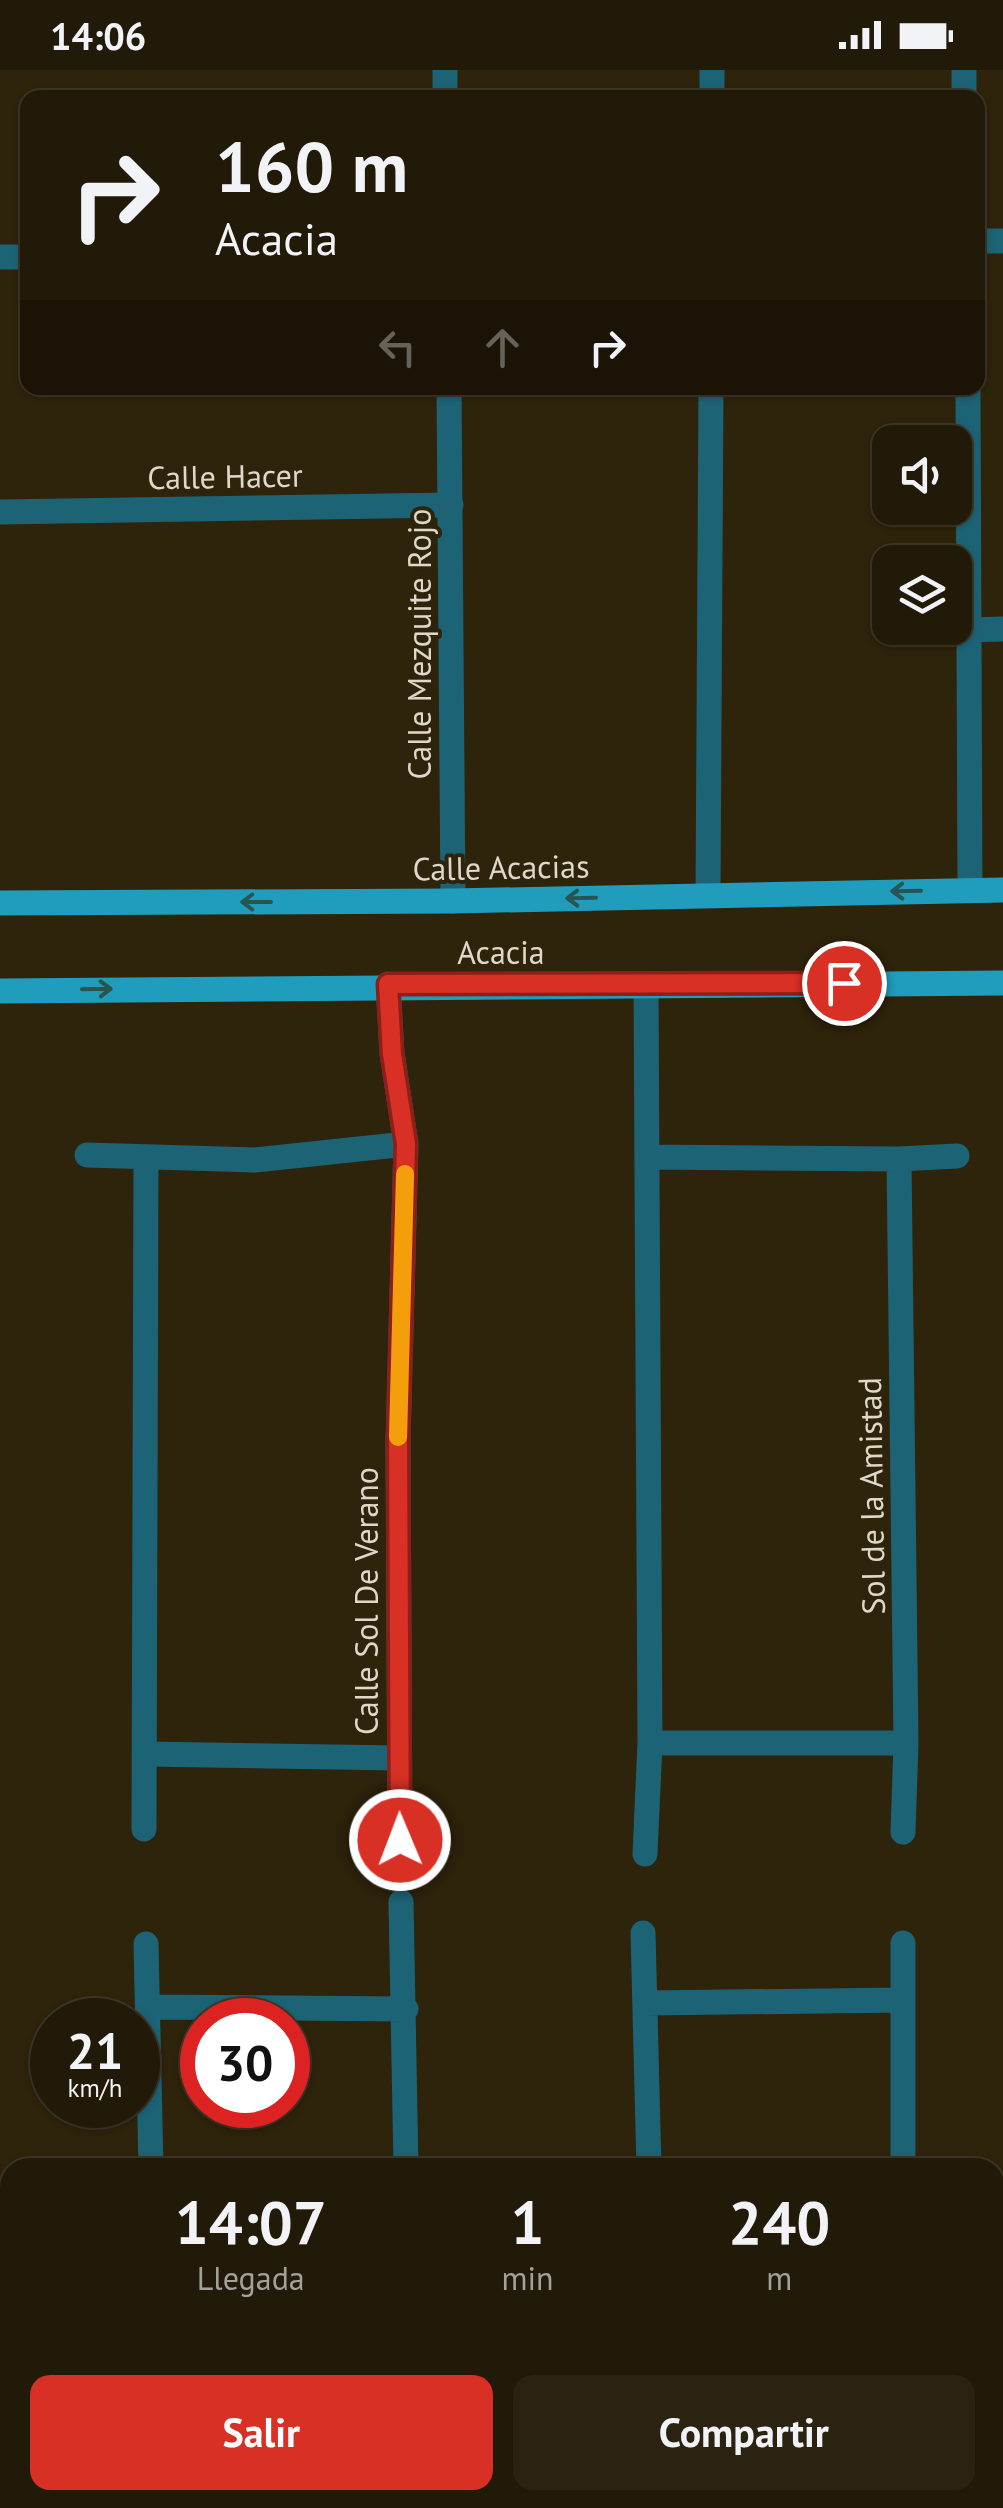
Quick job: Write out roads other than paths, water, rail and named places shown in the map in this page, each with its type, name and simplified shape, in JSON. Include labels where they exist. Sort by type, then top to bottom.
[{"type":"main road","name":"Calle Acacias","points":[[0,904],[453,901],[1003,890]]},
{"type":"main road","name":"Acacia","points":[[0,990],[388,984],[1003,983]]},
{"type":"street","name":"Calle Mezquite Rojo","points":[[450,395],[453,901]]},
{"type":"street","points":[[708,894],[710,395]]},
{"type":"street","points":[[968,395],[968,545]]},
{"type":"street","name":"Calle Hacer","points":[[0,512],[451,505]]},
{"type":"street","points":[[972,630],[1003,629]]},
{"type":"street","points":[[968,645],[970,890]]},
{"type":"street","name":"Calle Sol De Verano","points":[[388,984],[392,1054],[406,1144],[398,1442],[400,1840]]},
{"type":"street","points":[[645,1854],[650,1743],[646,984]]},
{"type":"street","points":[[87,1154],[256,1160],[406,1144]]},
{"type":"street","points":[[648,1157],[899,1160],[957,1156]]},
{"type":"street","points":[[144,1829],[146,1158]]},
{"type":"street","name":"Sol de la Amistad","points":[[899,1160],[904,1832]]},
{"type":"street","points":[[650,1743],[906,1743]]},
{"type":"street","name":"Calle Sol De Verano","points":[[146,1754],[398,1758]]},
{"type":"street","points":[[401,1902],[406,2158]]},
{"type":"street","points":[[643,1933],[648,2158]]},
{"type":"street","points":[[904,1943],[904,2158]]},
{"type":"street","points":[[146,1944],[149,1998]]},
{"type":"street","points":[[646,2003],[902,2000]]},
{"type":"street","points":[[160,2006],[406,2009]]},
{"type":"street","points":[[151,2128],[151,2158]]}]
